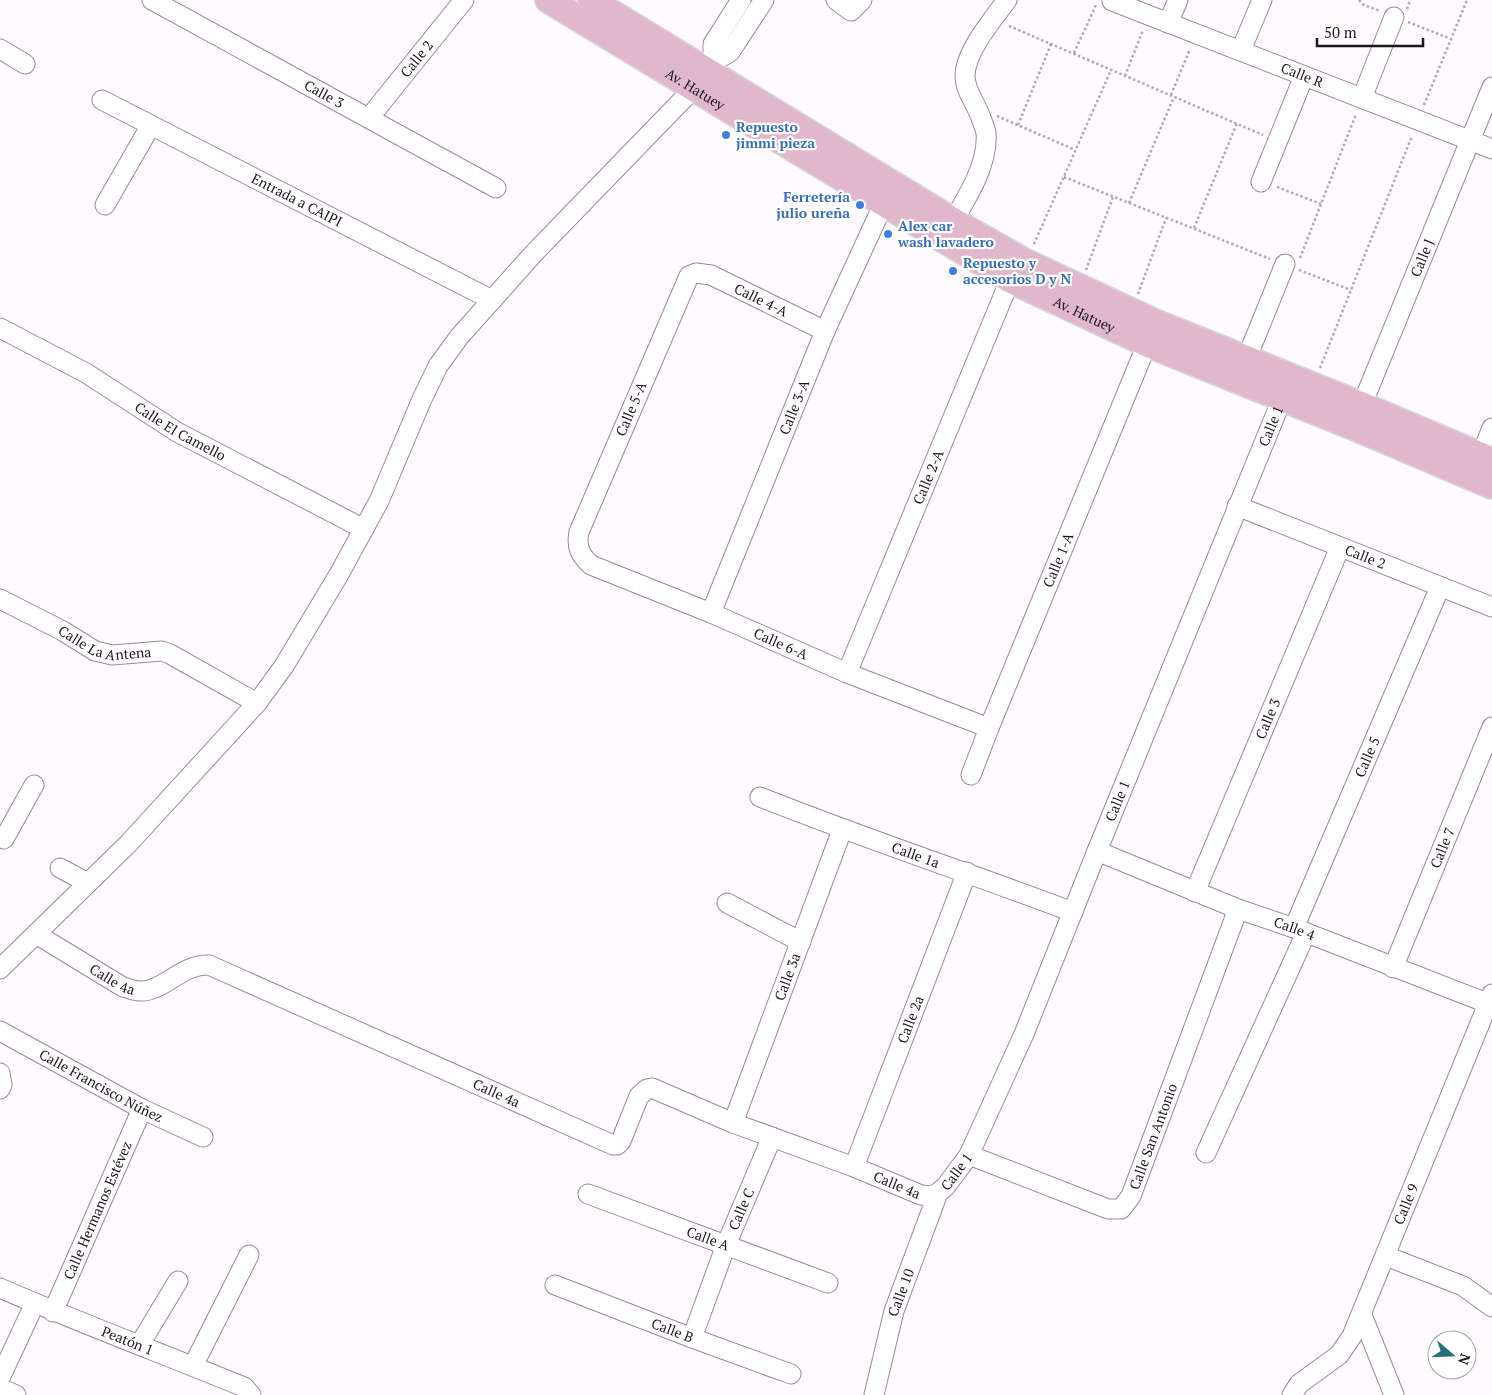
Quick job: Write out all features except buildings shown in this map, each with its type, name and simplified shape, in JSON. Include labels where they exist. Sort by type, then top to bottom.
[{"type":"main road","name":"Av. Hatuey","points":[[548,0],[705,73],[884,203],[1026,262],[1132,311],[1246,360],[1313,386],[1358,416],[1492,486]]},
{"type":"main road","name":"Av. Hatuey","points":[[591,0],[948,229],[1010,280],[1147,344],[1282,399],[1358,416],[1487,458]]},
{"type":"street","name":"Calle 3","points":[[152,0],[496,188]]},
{"type":"street","name":"Calle 2","points":[[369,118],[464,0]]},
{"type":"street","points":[[705,73],[713,44],[741,0]]},
{"type":"street","points":[[0,969],[129,843],[257,703],[284,666],[364,529],[379,501],[438,366],[459,337],[534,253],[705,73],[730,52],[764,0]]},
{"type":"street","points":[[836,0],[852,11],[862,0]]},
{"type":"street","points":[[948,229],[973,186],[984,157],[986,133],[965,77],[967,63],[1007,0]]},
{"type":"street","points":[[1168,23],[1178,0]]},
{"type":"street","points":[[1241,50],[1262,0]]},
{"type":"street","name":"Calle R","points":[[1107,1],[1241,50],[1492,149]]},
{"type":"street","points":[[1362,98],[1398,19]]},
{"type":"street","points":[[0,49],[25,64]]},
{"type":"street","points":[[1261,182],[1304,76]]},
{"type":"street","name":"Calle J","points":[[1358,416],[1492,87]]},
{"type":"street","name":"Entrada a CAIPI","points":[[102,100],[492,300]]},
{"type":"street","points":[[105,205],[151,125]]},
{"type":"street","name":"Calle 3-A","points":[[712,614],[825,331],[884,203]]},
{"type":"street","points":[[1246,360],[1290,266]]},
{"type":"street","name":"Calle 4-A","points":[[696,273],[711,275],[825,331]]},
{"type":"street","name":"Calle 5-A","points":[[579,550],[577,541],[582,523],[685,284],[690,276],[696,273]]},
{"type":"street","name":"Calle 2-A","points":[[847,673],[1010,280]]},
{"type":"street","name":"Calle El Camello","points":[[0,328],[86,373],[176,432],[364,529]]},
{"type":"street","name":"Calle 1-A","points":[[971,775],[1147,344]]},
{"type":"street","name":"Calle 1","points":[[938,1193],[946,1186],[969,1155],[1024,1034],[1282,399]]},
{"type":"street","points":[[1487,458],[1492,428]]},
{"type":"street","name":"Calle 2","points":[[1237,506],[1492,608]]},
{"type":"street","name":"Calle 3","points":[[1195,892],[1340,547]]},
{"type":"street","name":"Calle 6-A","points":[[579,550],[591,565],[712,614],[847,673],[989,728]]},
{"type":"street","name":"Calle 5","points":[[1206,1153],[1300,930],[1440,587]]},
{"type":"street","name":"Calle La Antena","points":[[0,598],[63,631],[95,652],[112,655],[162,652],[170,654],[257,703]]},
{"type":"street","name":"Calle 7","points":[[1392,968],[1492,727]]},
{"type":"street","points":[[4,839],[34,785]]},
{"type":"street","name":"Calle 1a","points":[[760,797],[842,830],[967,872],[1073,912]]},
{"type":"street","name":"Calle 3a","points":[[733,1123],[842,830]]},
{"type":"street","name":"Calle 4","points":[[1097,852],[1238,909],[1300,930],[1392,968],[1491,1001]]},
{"type":"street","points":[[60,868],[88,883]]},
{"type":"street","name":"Calle 2a","points":[[854,1167],[967,872]]},
{"type":"street","points":[[727,903],[801,942]]},
{"type":"street","name":"Calle San Antonio","points":[[969,1155],[1108,1209],[1122,1209],[1130,1196],[1238,909]]},
{"type":"street","name":"Calle 4a","points":[[36,934],[124,987],[139,991],[152,989],[199,964],[209,965],[613,1145],[621,1141],[639,1096],[646,1089],[658,1090],[733,1123],[854,1167],[921,1195],[930,1196],[938,1193]]},
{"type":"street","name":"Calle 9","points":[[1292,1395],[1299,1384],[1339,1355],[1352,1336],[1491,1001]]},
{"type":"street","name":"Calle Francisco Núñez","points":[[0,1031],[142,1109],[203,1137]]},
{"type":"street","points":[[0,1073],[2,1085],[0,1089]]},
{"type":"street","name":"Calle Hermanos Estévez","points":[[53,1312],[142,1109]]},
{"type":"street","name":"Calle C","points":[[692,1338],[726,1245],[772,1137]]},
{"type":"street","name":"Calle 10","points":[[874,1395],[894,1311],[938,1193]]},
{"type":"street","name":"Calle A","points":[[588,1194],[828,1283]]},
{"type":"street","points":[[193,1366],[249,1255]]},
{"type":"street","points":[[1386,1256],[1463,1286],[1492,1307]]},
{"type":"street","points":[[140,1344],[178,1281]]},
{"type":"street","name":"Calle B","points":[[556,1285],[791,1374]]},
{"type":"street","name":"Peatón 1","points":[[0,1288],[53,1312],[140,1344],[244,1387],[251,1395]]},
{"type":"street","points":[[0,1378],[35,1304]]},
{"type":"street","points":[[1362,1315],[1394,1395]]},
{"type":"street","points":[[0,1388],[16,1395]]},
{"type":"path","points":[[1313,386],[1467,0]]},
{"type":"path","points":[[1074,54],[1096,3],[1107,1]]},
{"type":"path","points":[[1125,76],[1149,15]]},
{"type":"path","points":[[994,19],[1277,141]]},
{"type":"path","points":[[1398,19],[1451,39]]},
{"type":"path","points":[[1130,203],[1196,33]]},
{"type":"path","points":[[1018,125],[1051,44]]},
{"type":"path","points":[[1026,262],[1111,70]]},
{"type":"path","points":[[1290,266],[1321,204],[1362,98]]},
{"type":"path","points":[[978,108],[1075,150]]},
{"type":"path","points":[[1193,229],[1237,124]]},
{"type":"path","points":[[1064,177],[1351,290]]},
{"type":"path","points":[[1261,182],[1321,204]]},
{"type":"path","points":[[1080,287],[1113,197]]},
{"type":"path","points":[[1132,311],[1166,218]]},
{"type":"place","name":"Repuesto jimmi pieza","points":[[726,135]]},
{"type":"place","name":"Ferretería julio ureña","points":[[860,205]]},
{"type":"place","name":"Alex car wash lavadero","points":[[888,234]]},
{"type":"place","name":"Repuesto y accesorios D y N","points":[[953,271]]}]
